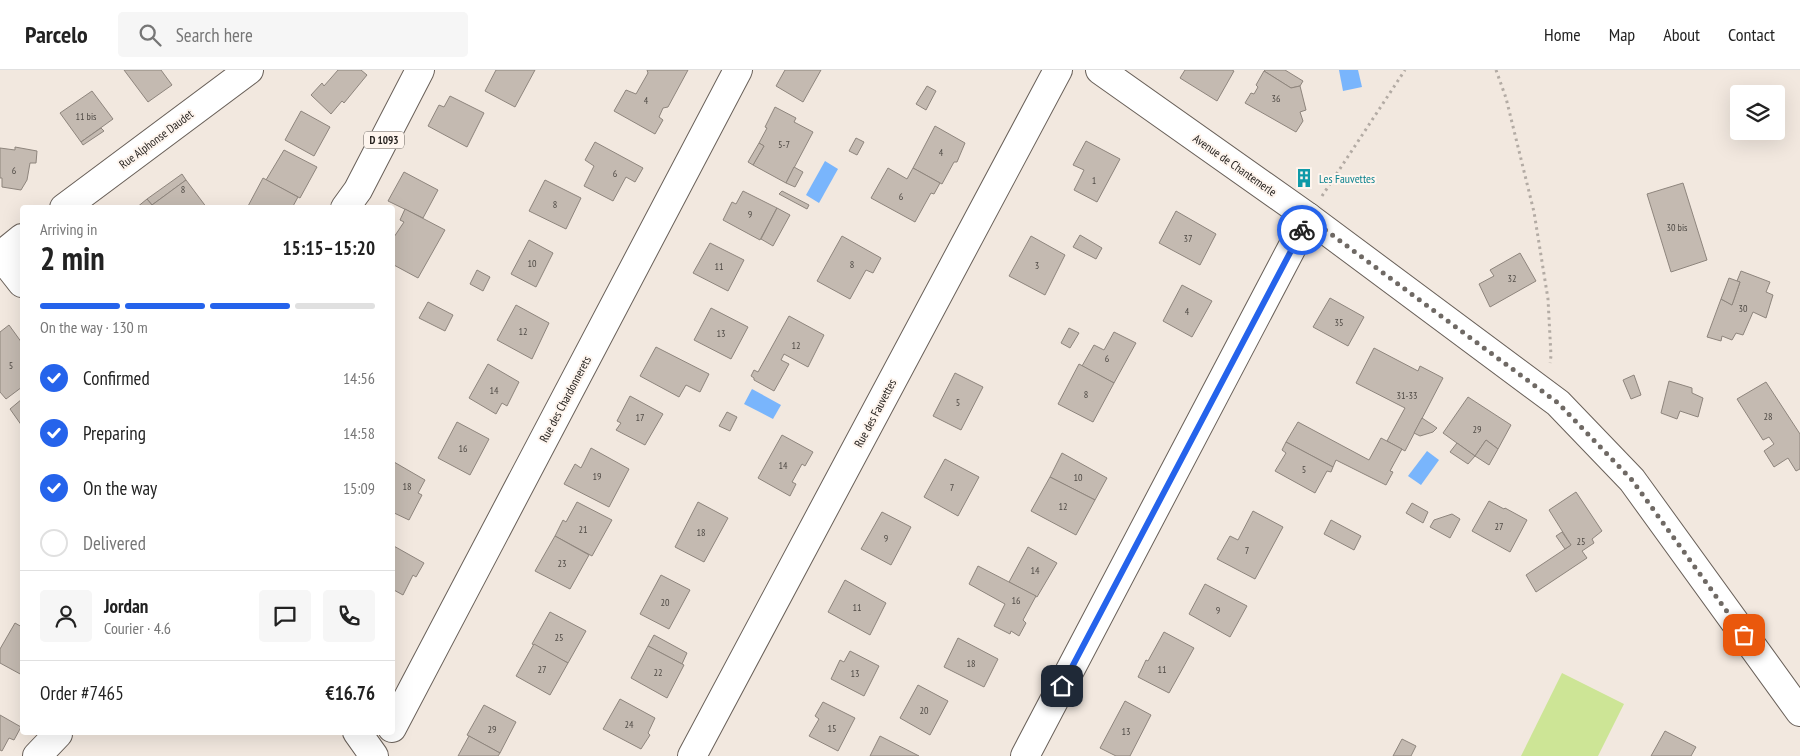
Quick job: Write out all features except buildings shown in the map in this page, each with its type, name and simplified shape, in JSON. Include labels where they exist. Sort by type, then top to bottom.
[{"type":"street","name":"Rue Alphonse Daudet","points":[[68,205],[249,70]]},
{"type":"street","name":"D 1093","points":[[347,205],[358,190],[420,70]]},
{"type":"street","name":"Rue des Chardonnerets","points":[[395,722],[738,70]]},
{"type":"street","name":"Rue des Fauvettes","points":[[692,756],[1058,70]]},
{"type":"street","name":"Avenue de Chantemerle","points":[[1100,70],[1308,217],[1558,403],[1632,480],[1800,712]]},
{"type":"street","points":[[1025,756],[1308,217]]},
{"type":"street","points":[[20,240],[0,256],[20,281]]},
{"type":"street","points":[[359,735],[376,756],[388,735]]},
{"type":"street","points":[[37,756],[57,745]]},
{"type":"path","points":[[1308,217],[1405,70]]},
{"type":"path","points":[[1496,70],[1506,98],[1534,212],[1548,299],[1552,356],[1542,392]]},
{"type":"green space","points":[[1562,673],[1624,704],[1598,756],[1521,756]]},
{"type":"water","points":[[1339,70],[1358,70],[1362,87],[1343,91]]},
{"type":"water","points":[[825,161],[838,169],[819,203],[806,195]]},
{"type":"water","points":[[752,389],[781,405],[773,419],[744,404]]},
{"type":"water","points":[[1427,451],[1439,460],[1421,485],[1408,476]]},
{"type":"way so far","points":[[1302,230],[1308,217],[1558,403],[1632,480],[1744,635]]},
{"type":"place","name":"Les Fauvettes","points":[[1304,178]]},
{"type":"route","points":[[1062,686],[1302,230]]}]
